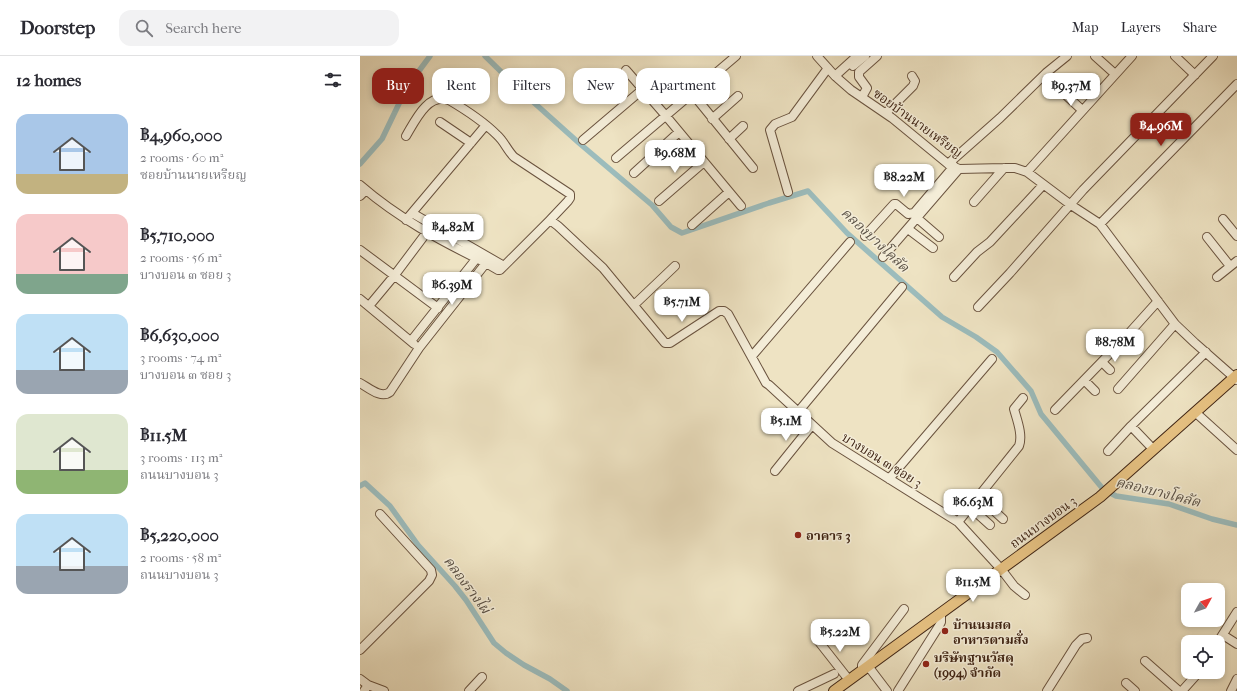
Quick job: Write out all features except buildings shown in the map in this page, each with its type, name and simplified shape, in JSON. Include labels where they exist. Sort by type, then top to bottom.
[{"type":"main road","name":"ถนนบางบอน 3","points":[[834,691],[1100,497],[1236,377]]},
{"type":"street","points":[[722,68],[736,56]]},
{"type":"street","name":"ซอยบ้านนายเหรียญ","points":[[817,56],[835,76],[852,90],[886,113],[954,166],[1015,168],[1026,172],[1070,205],[1100,224],[1175,324],[1195,343],[1236,377]]},
{"type":"street","points":[[835,76],[857,56]]},
{"type":"street","points":[[849,63],[853,66],[864,56]]},
{"type":"street","points":[[862,97],[867,88],[859,77],[859,72],[877,56]]},
{"type":"street","points":[[865,236],[891,205],[896,204],[908,214],[914,213],[954,166],[1000,118],[1046,73],[1067,56]]},
{"type":"street","points":[[1095,56],[1115,74]]},
{"type":"street","points":[[1026,172],[1132,56]]},
{"type":"street","points":[[1175,56],[1195,75]]},
{"type":"street","points":[[978,307],[1083,190],[1213,56]]},
{"type":"street","points":[[788,192],[770,130],[775,124],[792,117],[828,68]]},
{"type":"street","points":[[628,72],[636,81]]},
{"type":"street","points":[[886,113],[913,86],[914,81],[912,76]]},
{"type":"street","points":[[1053,83],[1082,110]]},
{"type":"street","points":[[1100,224],[1237,84]]},
{"type":"street","points":[[583,140],[636,95]]},
{"type":"street","points":[[712,119],[738,96]]},
{"type":"street","points":[[362,190],[406,220],[498,270],[504,266],[550,220],[570,198],[570,194],[514,157],[507,150],[498,135],[486,125],[445,98],[440,98],[430,102],[419,114],[406,136]]},
{"type":"street","points":[[656,104],[740,206]]},
{"type":"street","points":[[616,158],[680,104]]},
{"type":"street","points":[[700,104],[753,168]]},
{"type":"street","points":[[440,122],[471,143]]},
{"type":"street","points":[[406,220],[486,125]]},
{"type":"street","points":[[729,139],[743,126]]},
{"type":"street","points":[[634,173],[679,132]]},
{"type":"street","points":[[659,201],[704,162]]},
{"type":"street","points":[[883,257],[917,218],[954,166]]},
{"type":"street","points":[[974,202],[1004,168]]},
{"type":"street","points":[[954,277],[977,252],[990,242],[1043,184]]},
{"type":"street","points":[[692,225],[729,192]]},
{"type":"street","points":[[412,213],[504,266]]},
{"type":"street","points":[[917,218],[939,237]]},
{"type":"street","points":[[1223,219],[1237,236]]},
{"type":"street","name":"บางบอน ๓ ซอย 3","points":[[550,220],[604,268],[667,344],[719,311],[724,311],[728,314],[766,382],[832,443],[958,522],[1001,569],[1014,586],[1025,595]]},
{"type":"street","points":[[908,229],[933,248]]},
{"type":"street","points":[[369,306],[427,232]]},
{"type":"street","points":[[1207,237],[1234,263],[1217,277]]},
{"type":"street","points":[[752,356],[850,242]]},
{"type":"street","points":[[360,250],[438,308]]},
{"type":"street","points":[[410,341],[476,259]]},
{"type":"street","points":[[360,383],[381,395],[387,395],[419,348],[486,263]]},
{"type":"street","points":[[634,305],[675,266]]},
{"type":"street","points":[[798,412],[902,287]]},
{"type":"street","points":[[360,299],[419,348]]},
{"type":"street","points":[[1055,410],[1122,341],[1158,301]]},
{"type":"street","points":[[1118,389],[1175,324]]},
{"type":"street","points":[[1122,341],[1131,349]]},
{"type":"street","points":[[1108,451],[1206,352]]},
{"type":"street","points":[[889,479],[992,359]]},
{"type":"street","points":[[1102,362],[1110,370]]},
{"type":"street","points":[[1084,380],[1095,390]]},
{"type":"street","points":[[958,522],[1019,446],[1021,441],[1014,409],[1023,398]]},
{"type":"street","points":[[1195,412],[1237,450]]},
{"type":"street","points":[[775,472],[812,425]]},
{"type":"street","points":[[1132,426],[1153,449]]},
{"type":"street","points":[[978,496],[1003,519]]},
{"type":"street","points":[[970,507],[990,525]]},
{"type":"street","points":[[360,650],[429,581],[432,575],[431,570],[380,514]]},
{"type":"street","points":[[888,691],[862,665],[904,609]]},
{"type":"street","points":[[898,691],[939,626],[941,622],[941,613]]},
{"type":"street","points":[[1222,635],[1237,613]]},
{"type":"street","points":[[816,638],[849,680]]},
{"type":"street","points":[[1047,691],[1076,644],[1082,639],[1087,638]]},
{"type":"street","points":[[1225,640],[1237,644]]},
{"type":"street","points":[[1145,661],[1179,691]]},
{"type":"street","points":[[798,691],[834,674]]},
{"type":"street","points":[[469,691],[482,677]]},
{"type":"street","points":[[1182,691],[1193,679]]},
{"type":"street","points":[[1231,691],[1237,679]]},
{"type":"street","points":[[360,680],[366,688],[384,691]]},
{"type":"street","points":[[1126,683],[1136,691]]},
{"type":"street","points":[[813,684],[819,691]]},
{"type":"waterway","points":[[360,164],[382,139],[407,87],[430,56]]},
{"type":"waterway","name":"คลองบางโคลัด","points":[[485,56],[521,91],[579,143],[652,205],[671,227],[682,233],[808,191],[847,233],[942,317],[976,337],[997,352],[1031,391],[1041,414],[1103,489],[1116,496],[1169,504],[1212,519],[1237,525]]},
{"type":"waterway","name":"คลองรางไผ่","points":[[360,486],[365,483],[390,506],[418,545],[466,600],[494,643],[524,665],[550,679],[567,691]]},
{"type":"place","name":"อาคาร 3","points":[[798,535]]},
{"type":"place","name":"บ้านนมสด อาหารตามสั่ง","points":[[945,631]]},
{"type":"place","name":"บริษัทฐานวัสดุ (1994) จำกัด","points":[[926,664]]}]
